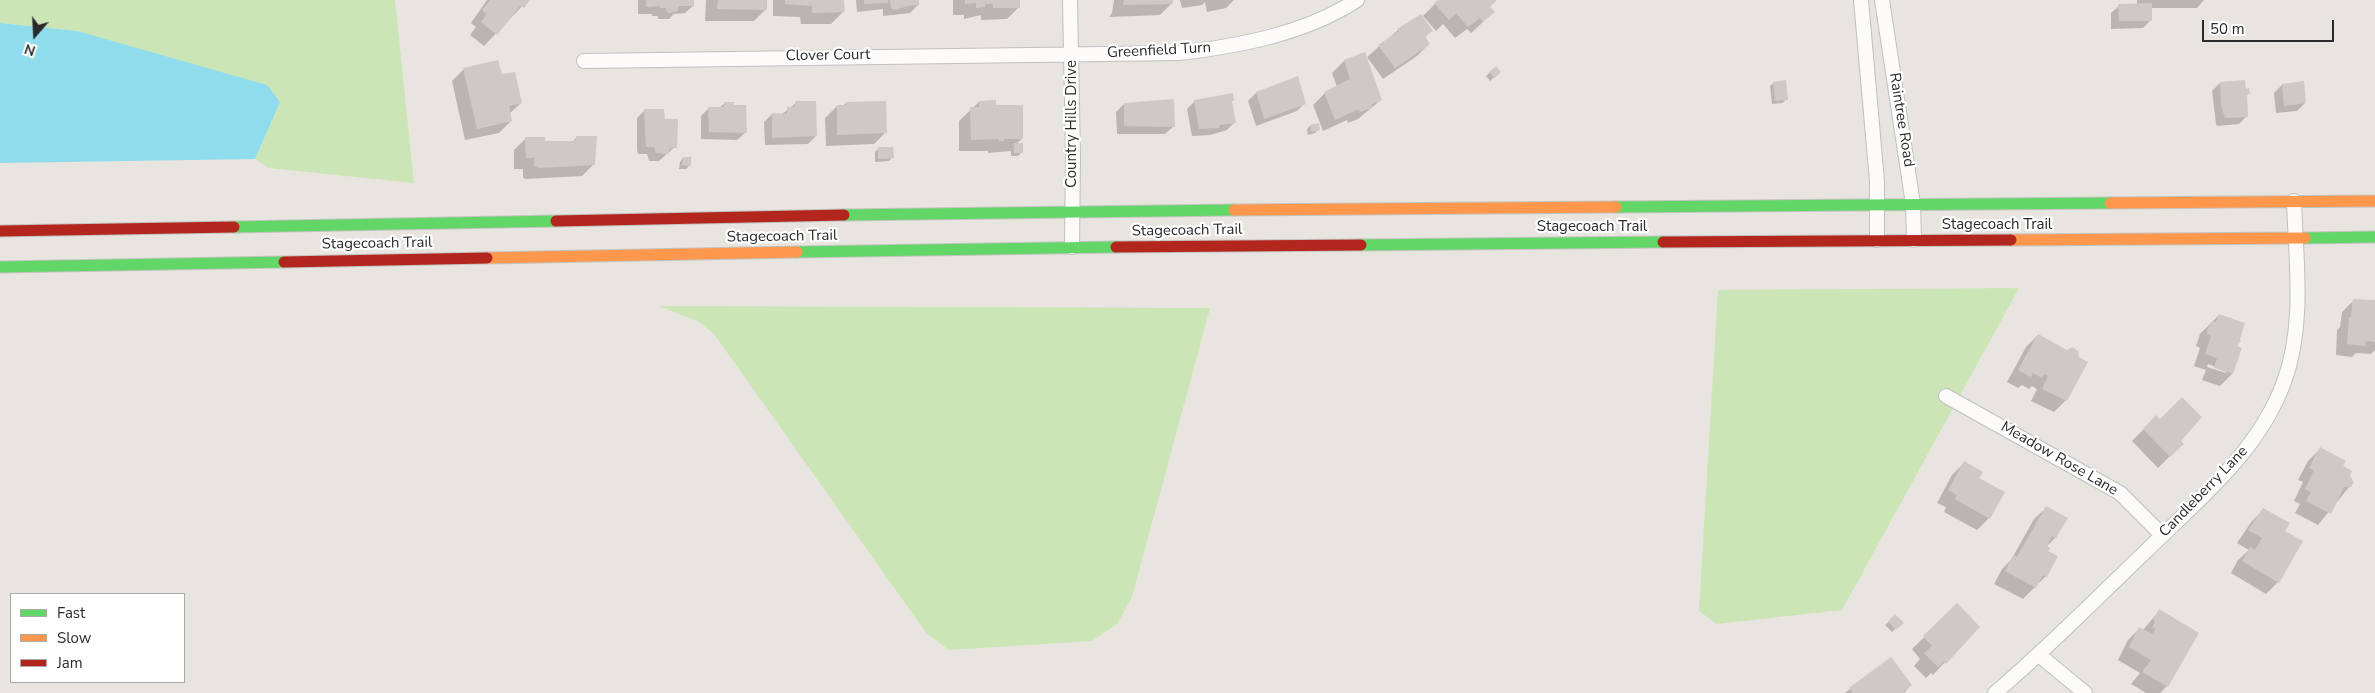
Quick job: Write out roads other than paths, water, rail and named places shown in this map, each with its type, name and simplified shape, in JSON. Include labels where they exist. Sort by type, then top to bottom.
[{"type":"main road","name":"Stagecoach Trail","points":[[0,231],[1072,212],[2375,201]]},
{"type":"main road","name":"Stagecoach Trail","points":[[0,267],[1072,247],[2375,237]]},
{"type":"street","name":"Country Hills Drive","points":[[1070,0],[1072,53],[1072,247]]},
{"type":"street","name":"Greenfield Turn","points":[[1072,53],[1179,52],[1214,49],[1264,39],[1308,24],[1357,0]]},
{"type":"street","name":"Raintree Road","points":[[1861,0],[1877,180],[1877,240]]},
{"type":"street","name":"Raintree Road","points":[[1882,0],[1913,204],[1914,240]]},
{"type":"street","name":"Clover Court","points":[[584,60],[1072,53]]},
{"type":"street","name":"Candleberry Lane","points":[[1995,693],[2039,655],[2232,467],[2256,437],[2284,381],[2294,343],[2297,316],[2294,201]]},
{"type":"street","name":"Meadow Rose Lane","points":[[1946,396],[2120,493],[2162,535]]},
{"type":"street","points":[[2039,655],[2085,693]]},
{"type":"water","points":[[0,23],[77,31],[267,85],[280,102],[255,159],[0,163]]}]
